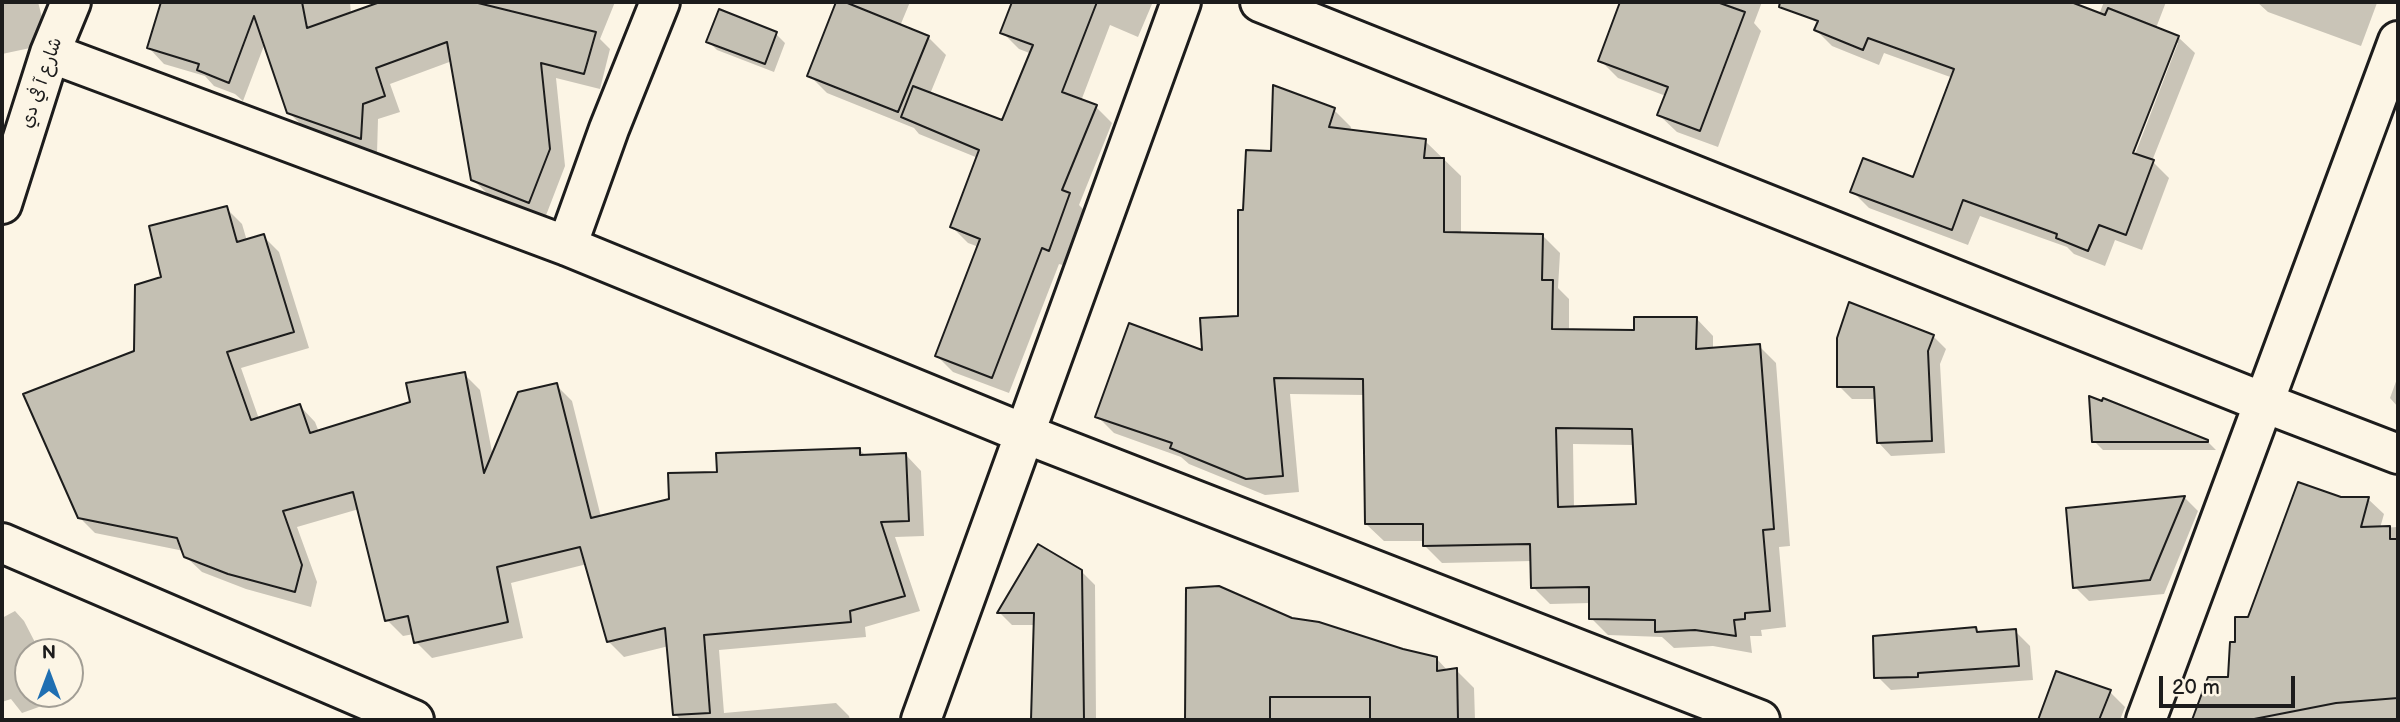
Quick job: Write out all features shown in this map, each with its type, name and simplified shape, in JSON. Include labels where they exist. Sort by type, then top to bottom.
[{"type":"street","name":"شارع آ في دي","points":[[2,204],[50,53],[71,2]]},
{"type":"street","points":[[567,246],[609,129],[660,2]]},
{"type":"street","points":[[921,720],[1181,2]]},
{"type":"street","points":[[1260,2],[2398,454]]},
{"type":"street","points":[[2146,720],[2398,41]]},
{"type":"street","points":[[50,53],[567,246],[1023,433],[1760,720]]},
{"type":"street","points":[[2,543],[414,720]]},
{"type":"building","points":[[161,2],[302,2],[307,28],[380,2],[474,2],[596,32],[584,74],[541,63],[550,149],[529,203],[471,180],[447,42],[376,68],[385,96],[363,104],[361,139],[287,113],[254,16],[229,83],[197,70],[199,64],[147,48]]},
{"type":"building","points":[[836,2],[845,2],[929,36],[898,112],[807,76]]},
{"type":"building","points":[[1012,2],[1097,2],[1062,92],[1097,105],[1062,190],[1070,193],[1049,251],[1042,248],[992,378],[935,356],[980,239],[950,227],[979,150],[901,117],[913,86],[1002,120],[1033,45],[1000,33]]},
{"type":"building","points":[[1620,2],[1717,2],[1745,12],[1700,131],[1657,115],[1668,87],[1598,61]]},
{"type":"building","points":[[1780,2],[2071,2],[2105,15],[2108,8],[2179,36],[2133,153],[2154,160],[2126,235],[2099,225],[2088,251],[2056,238],[2057,234],[1963,200],[1952,230],[1850,192],[1863,158],[1913,177],[1954,69],[1868,38],[1863,50],[1814,30],[1818,21],[1779,7]]},
{"type":"building","points":[[719,9],[777,32],[765,64],[706,42]]},
{"type":"building","points":[[1273,85],[1335,108],[1329,127],[1426,139],[1424,158],[1444,158],[1444,232],[1543,234],[1542,280],[1553,280],[1552,329],[1634,330],[1634,317],[1697,317],[1696,349],[1760,344],[1774,529],[1763,530],[1770,611],[1745,613],[1745,619],[1734,620],[1736,636],[1695,630],[1655,632],[1655,620],[1589,619],[1589,587],[1531,588],[1530,544],[1423,546],[1423,524],[1365,524],[1363,379],[1274,378],[1283,476],[1246,479],[1170,448],[1172,443],[1095,417],[1129,323],[1202,350],[1200,318],[1238,316],[1238,210],[1243,210],[1246,150],[1271,151]],"holes":[[[1556,428],[1632,429],[1636,504],[1558,507]]]},
{"type":"building","points":[[227,206],[237,242],[264,234],[294,332],[227,352],[251,420],[300,404],[310,433],[410,402],[406,383],[465,372],[484,473],[518,392],[557,383],[591,518],[669,499],[668,473],[717,472],[716,453],[860,448],[860,455],[906,453],[909,521],[881,522],[905,596],[850,611],[851,622],[704,635],[710,713],[673,715],[665,628],[607,642],[580,547],[497,567],[508,622],[414,643],[408,616],[385,621],[353,492],[283,511],[302,565],[295,592],[228,574],[184,557],[177,538],[78,518],[23,394],[134,351],[135,285],[161,277],[149,226]]},
{"type":"building","points":[[1849,302],[1934,335],[1928,351],[1932,441],[1877,443],[1874,387],[1837,387],[1837,338]]},
{"type":"building","points":[[2089,396],[2102,401],[2103,398],[2208,442],[2092,442]]},
{"type":"building","points":[[2298,482],[2341,497],[2369,497],[2361,527],[2390,526],[2390,539],[2398,539],[2398,698],[2336,703],[2249,720],[2192,720],[2208,677],[2228,677],[2230,642],[2235,642],[2235,617],[2248,617]]},
{"type":"building","points":[[2185,496],[2150,580],[2073,588],[2066,508]]},
{"type":"building","points":[[1038,544],[1082,570],[1084,720],[1031,720],[1034,613],[997,613]]},
{"type":"building","points":[[1219,586],[1292,618],[1319,622],[1437,657],[1437,671],[1457,668],[1458,720],[1370,720],[1370,697],[1270,697],[1270,720],[1185,720],[1186,588]]},
{"type":"building","points":[[1976,627],[1977,632],[2016,629],[2019,666],[1918,673],[1918,677],[1874,678],[1873,636]]},
{"type":"building","points":[[2056,671],[2111,690],[2099,720],[2038,720]]}]
